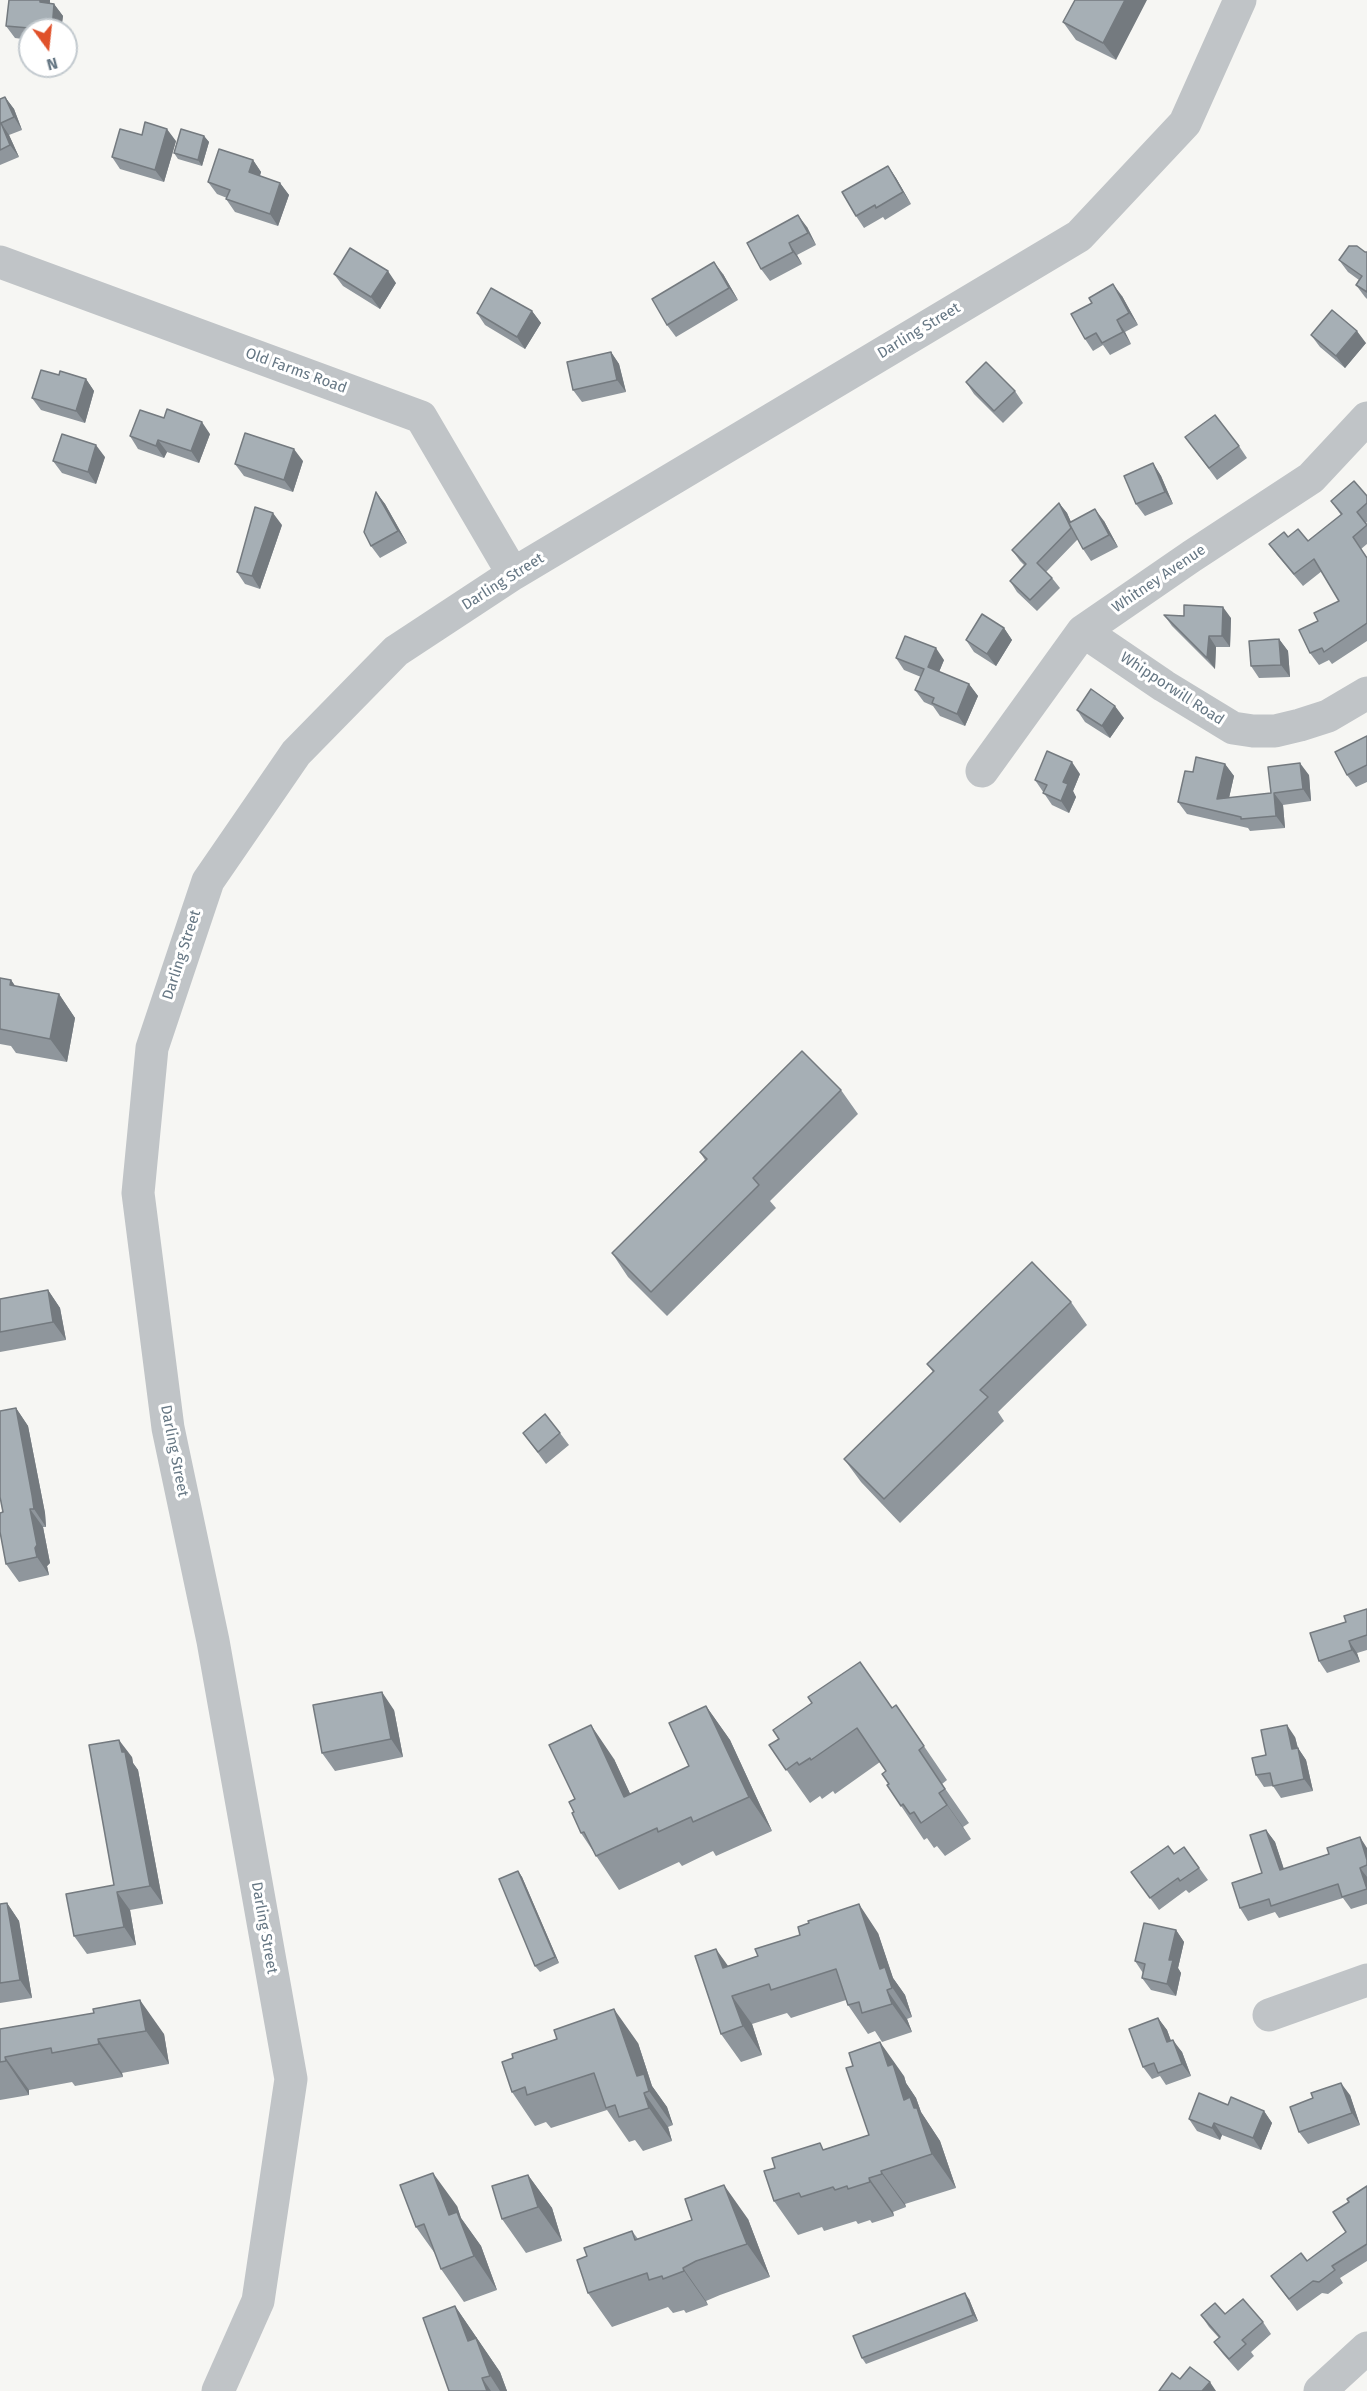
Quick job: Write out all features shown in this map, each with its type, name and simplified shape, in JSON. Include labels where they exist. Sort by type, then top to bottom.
[{"type":"street","name":"Darling Street","points":[[218,2391],[258,2301],[291,2079],[213,1641],[168,1428],[138,1192],[152,1048],[208,881],[296,753],[396,651],[513,574],[1079,236],[1185,123],[1240,0]]},
{"type":"street","name":"Old Farms Road","points":[[0,262],[421,417],[513,574]]},
{"type":"street","name":"Whitney Avenue","points":[[982,771],[1083,631],[1311,478],[1367,418]]},
{"type":"street","name":"Whipporwill Road","points":[[1083,631],[1164,686],[1233,728],[1275,731],[1300,725],[1328,716],[1367,693]]},
{"type":"street","points":[[1269,2015],[1367,1980]]},
{"type":"street","points":[[1320,2391],[1367,2348]]},
{"type":"building","points":[[9,0],[40,0],[40,2],[54,4],[53,18],[18,18],[18,27],[6,26]]},
{"type":"building","points":[[1075,0],[1125,0],[1103,43],[1063,22]]},
{"type":"building","points":[[5,97],[14,117],[1,123],[10,145],[0,150],[0,99]]},
{"type":"building","points":[[145,122],[167,129],[155,170],[112,157],[120,129],[142,135]]},
{"type":"building","points":[[181,129],[204,136],[198,160],[174,153]]},
{"type":"building","points":[[219,149],[253,160],[249,172],[280,183],[270,214],[226,199],[230,190],[208,182]]},
{"type":"building","points":[[888,166],[903,192],[876,208],[875,205],[856,216],[842,192]]},
{"type":"building","points":[[798,215],[808,233],[789,243],[793,252],[761,269],[747,243]]},
{"type":"building","points":[[1349,246],[1357,246],[1367,252],[1367,292],[1356,285],[1362,276],[1339,260]]},
{"type":"building","points":[[350,248],[388,271],[371,297],[334,274]]},
{"type":"building","points":[[714,262],[729,288],[667,325],[652,299]]},
{"type":"building","points":[[1113,284],[1129,313],[1117,320],[1123,332],[1102,343],[1096,333],[1085,339],[1071,314],[1092,303],[1089,298]]},
{"type":"building","points":[[491,288],[532,311],[517,337],[477,313]]},
{"type":"building","points":[[1332,310],[1357,331],[1336,356],[1311,335]]},
{"type":"building","points":[[611,352],[617,380],[573,390],[567,362]]},
{"type":"building","points":[[986,362],[1015,391],[994,411],[966,382]]},
{"type":"building","points":[[41,370],[59,375],[60,371],[86,379],[76,411],[32,398]]},
{"type":"building","points":[[167,409],[202,422],[191,451],[158,440],[156,446],[130,436],[140,410],[164,418]]},
{"type":"building","points":[[1215,415],[1239,446],[1209,468],[1185,437]]},
{"type":"building","points":[[245,433],[294,449],[284,480],[235,464]]},
{"type":"building","points":[[62,434],[96,445],[88,472],[53,461]]},
{"type":"building","points":[[1153,463],[1165,492],[1136,504],[1124,476]]},
{"type":"building","points":[[1354,481],[1367,496],[1367,503],[1357,512],[1367,525],[1353,537],[1367,558],[1367,623],[1324,652],[1322,648],[1310,653],[1299,630],[1318,621],[1314,613],[1339,601],[1314,559],[1294,574],[1269,544],[1284,532],[1288,537],[1298,529],[1308,541],[1342,514],[1331,501]]},
{"type":"building","points":[[376,492],[398,531],[371,546],[364,532]]},
{"type":"building","points":[[1059,503],[1071,528],[1037,563],[1052,578],[1030,600],[1010,581],[1026,564],[1012,550]]},
{"type":"building","points":[[255,507],[273,513],[252,576],[237,572]]},
{"type":"building","points":[[1095,509],[1109,535],[1083,549],[1069,523]]},
{"type":"building","points":[[1184,605],[1223,607],[1222,636],[1209,636],[1207,658],[1164,615],[1184,616]]},
{"type":"building","points":[[982,614],[1004,628],[987,654],[966,640]]},
{"type":"building","points":[[905,636],[936,648],[928,667],[969,684],[957,714],[932,703],[934,698],[915,690],[924,669],[896,658]]},
{"type":"building","points":[[1279,639],[1281,665],[1251,666],[1249,641]]},
{"type":"building","points":[[1091,689],[1115,706],[1102,726],[1077,710]]},
{"type":"building","points":[[1367,736],[1367,765],[1347,775],[1335,752]]},
{"type":"building","points":[[1047,751],[1072,762],[1063,782],[1068,784],[1061,801],[1043,793],[1047,785],[1035,780]]},
{"type":"building","points":[[1196,757],[1225,764],[1217,799],[1271,793],[1268,767],[1300,763],[1303,789],[1274,793],[1276,816],[1241,819],[1241,817],[1178,802],[1185,771],[1193,772]]},
{"type":"building","points":[[0,978],[11,980],[10,985],[59,994],[50,1039],[0,1029]]},
{"type":"building","points":[[802,1051],[841,1090],[753,1178],[759,1185],[651,1292],[612,1253],[707,1159],[700,1152]]},
{"type":"building","points":[[1032,1262],[1071,1302],[980,1390],[988,1397],[884,1499],[844,1459],[934,1371],[927,1364]]},
{"type":"building","points":[[48,1290],[53,1322],[0,1332],[0,1299]]},
{"type":"building","points":[[16,1408],[34,1509],[30,1509],[37,1557],[6,1564],[0,1532],[0,1513],[3,1512],[0,1497],[0,1411]]},
{"type":"building","points":[[545,1414],[560,1433],[538,1452],[523,1433]]},
{"type":"building","points":[[1367,1609],[1367,1635],[1349,1641],[1352,1650],[1319,1661],[1310,1633],[1346,1622],[1344,1616]]},
{"type":"building","points":[[860,1662],[892,1708],[896,1705],[924,1746],[919,1750],[945,1789],[939,1793],[947,1805],[921,1823],[914,1812],[910,1814],[903,1804],[901,1806],[882,1774],[886,1771],[857,1728],[811,1760],[810,1758],[799,1765],[797,1762],[786,1770],[769,1745],[779,1739],[773,1730],[812,1703],[808,1697]]},
{"type":"building","points":[[382,1692],[391,1739],[322,1753],[313,1705]]},
{"type":"building","points":[[706,1706],[749,1797],[693,1822],[691,1817],[658,1832],[657,1828],[596,1856],[584,1832],[581,1833],[572,1813],[574,1812],[569,1802],[575,1799],[549,1745],[591,1725],[624,1797],[689,1766],[669,1723]]},
{"type":"building","points":[[1287,1725],[1292,1749],[1298,1748],[1304,1779],[1273,1786],[1270,1773],[1256,1775],[1252,1758],[1266,1755],[1261,1730]]},
{"type":"building","points":[[119,1740],[122,1752],[125,1752],[150,1886],[117,1892],[124,1927],[74,1936],[66,1894],[114,1885],[89,1745]]},
{"type":"building","points":[[1266,1830],[1280,1870],[1329,1854],[1327,1848],[1360,1837],[1367,1865],[1360,1868],[1367,1889],[1342,1897],[1338,1884],[1271,1906],[1269,1899],[1240,1908],[1232,1883],[1262,1873],[1250,1835]]},
{"type":"building","points":[[1168,1846],[1174,1854],[1184,1847],[1199,1868],[1180,1881],[1178,1878],[1150,1898],[1131,1872]]},
{"type":"building","points":[[518,1871],[555,1957],[535,1966],[499,1879]]},
{"type":"building","points":[[7,1903],[20,1980],[0,1983],[0,1904]]},
{"type":"building","points":[[859,1904],[880,1969],[885,1967],[892,1988],[887,1990],[892,2004],[862,2013],[859,2002],[848,2005],[836,1969],[771,1990],[769,1984],[732,1996],[743,2026],[721,2034],[695,1956],[716,1949],[723,1968],[758,1956],[755,1949],[800,1935],[798,1927],[809,1923],[808,1921]]},
{"type":"building","points":[[1144,1923],[1176,1930],[1169,1960],[1173,1960],[1167,1984],[1142,1978],[1145,1964],[1135,1961]]},
{"type":"building","points":[[140,2000],[146,2031],[98,2039],[99,2044],[52,2053],[51,2048],[5,2057],[6,2061],[0,2062],[0,2029],[94,2013],[93,2009]]},
{"type":"building","points":[[614,2009],[637,2076],[644,2074],[649,2091],[644,2093],[649,2108],[619,2117],[615,2105],[606,2108],[594,2073],[527,2095],[525,2087],[512,2092],[502,2062],[513,2058],[512,2054],[557,2039],[554,2030]]},
{"type":"building","points":[[1158,2018],[1167,2042],[1173,2040],[1182,2064],[1158,2073],[1154,2063],[1143,2067],[1129,2029]]},
{"type":"building","points":[[880,2042],[888,2066],[893,2064],[904,2100],[910,2097],[914,2108],[917,2108],[932,2154],[881,2171],[882,2174],[869,2178],[870,2182],[848,2189],[847,2186],[835,2190],[833,2187],[801,2197],[799,2193],[774,2201],[764,2171],[775,2168],[772,2158],[820,2143],[823,2150],[869,2135],[846,2068],[853,2066],[849,2053]]},
{"type":"building","points":[[1341,2083],[1352,2113],[1299,2132],[1290,2107],[1313,2098],[1311,2093]]},
{"type":"building","points":[[1199,2093],[1228,2105],[1231,2097],[1264,2111],[1253,2138],[1214,2123],[1212,2128],[1189,2119]]},
{"type":"building","points":[[433,2173],[449,2215],[457,2212],[474,2256],[441,2269],[424,2224],[416,2227],[400,2185]]},
{"type":"building","points":[[528,2175],[538,2207],[502,2219],[492,2186]]},
{"type":"building","points":[[724,2185],[747,2244],[696,2261],[683,2268],[684,2271],[663,2279],[662,2276],[649,2280],[647,2273],[588,2293],[577,2260],[587,2256],[584,2248],[632,2231],[635,2240],[692,2220],[685,2199]]},
{"type":"building","points":[[1367,2186],[1367,2244],[1332,2266],[1335,2270],[1319,2282],[1313,2281],[1289,2299],[1271,2276],[1301,2253],[1307,2261],[1346,2232],[1333,2212],[1349,2202],[1347,2199]]},
{"type":"building","points":[[965,2293],[973,2315],[862,2358],[853,2336]]},
{"type":"building","points":[[1243,2299],[1263,2322],[1242,2340],[1246,2344],[1229,2359],[1214,2342],[1220,2337],[1201,2315],[1215,2303],[1225,2314]]},
{"type":"building","points":[[455,2306],[468,2341],[476,2338],[490,2376],[482,2378],[487,2391],[449,2391],[423,2318]]},
{"type":"building","points":[[1190,2367],[1210,2382],[1202,2391],[1159,2391],[1172,2373],[1180,2379]]}]
